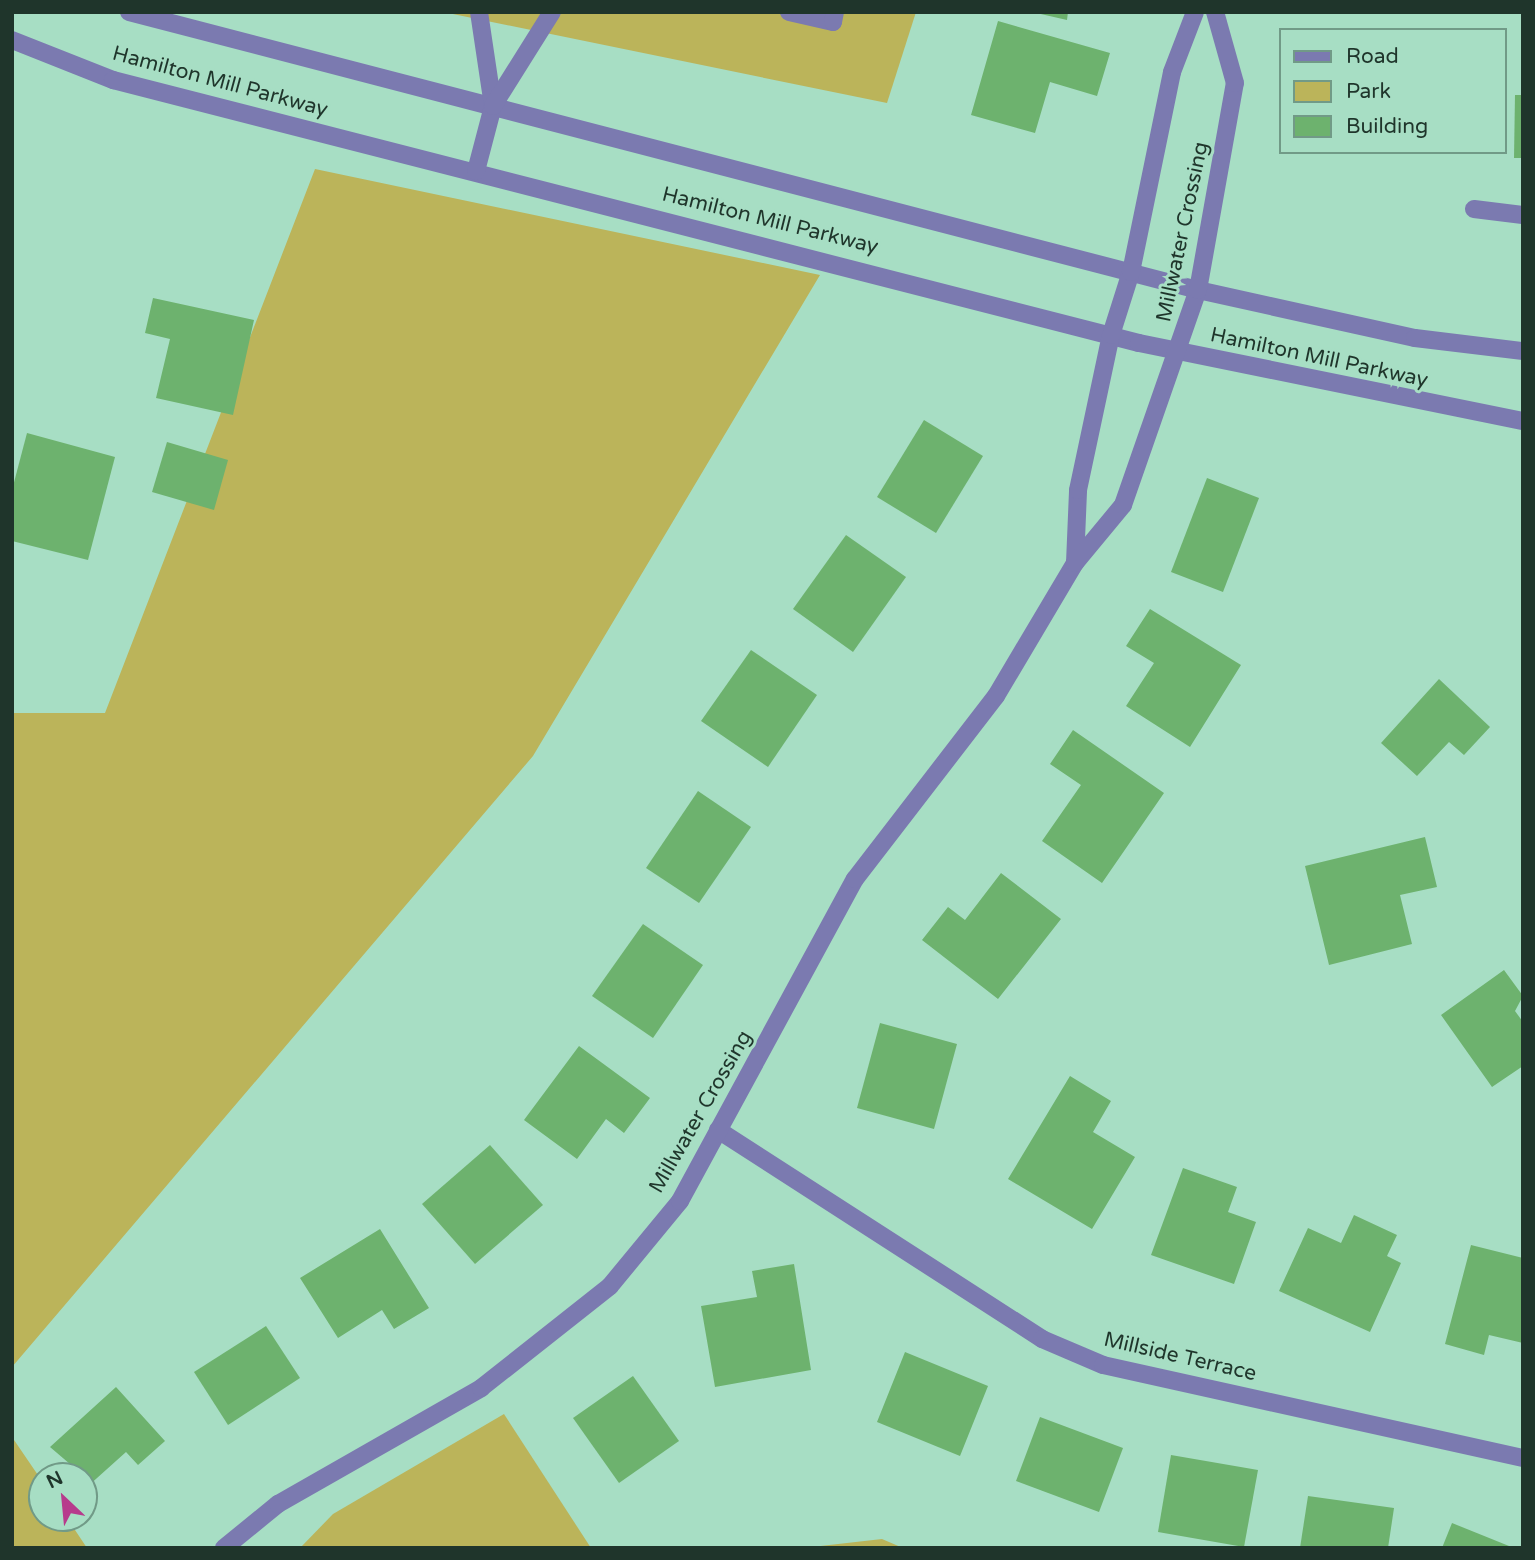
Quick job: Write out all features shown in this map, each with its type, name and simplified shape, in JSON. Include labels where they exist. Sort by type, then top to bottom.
[{"type":"street","name":"Hamilton Mill Parkway","points":[[129,12],[1198,290],[1415,338],[1523,351]]},
{"type":"street","points":[[480,12],[493,106]]},
{"type":"street","points":[[476,171],[493,106],[552,12]]},
{"type":"street","points":[[789,12],[833,22],[835,12]]},
{"type":"street","name":"Millwater Crossing","points":[[1075,563],[1078,490],[1111,335],[1131,272],[1171,72],[1195,12]]},
{"type":"street","name":"Millwater Crossing","points":[[224,1548],[278,1504],[481,1388],[610,1286],[680,1200],[855,879],[996,696],[1075,563],[1123,505],[1180,352],[1198,290],[1235,83],[1215,12]]},
{"type":"street","name":"Hamilton Mill Parkway","points":[[12,40],[113,80],[1111,335],[1180,352],[1523,421]]},
{"type":"street","points":[[1474,209],[1523,215]]},
{"type":"street","name":"Millside Terrace","points":[[718,1130],[1042,1339],[1103,1365],[1523,1458]]},
{"type":"green space","points":[[443,12],[916,12],[887,103]]},
{"type":"green space","points":[[315,169],[820,275],[533,756],[12,1367],[12,713],[105,713]]},
{"type":"green space","points":[[504,1414],[591,1548],[300,1548],[333,1514]]},
{"type":"green space","points":[[12,1437],[29,1462],[28,1532],[76,1532],[87,1548],[12,1548]]},
{"type":"green space","points":[[882,1539],[903,1548],[803,1548]]},
{"type":"building","points":[[1032,12],[1068,12],[1067,20]]},
{"type":"building","points":[[998,21],[1110,53],[1097,96],[1050,82],[1035,133],[971,115]]},
{"type":"building","points":[[1515,95],[1523,95],[1523,158],[1514,158]]},
{"type":"building","points":[[153,298],[254,320],[233,415],[156,398],[170,339],[145,333]]},
{"type":"building","points":[[924,420],[983,456],[936,533],[877,497]]},
{"type":"building","points":[[27,433],[115,457],[88,560],[12,541],[12,490]]},
{"type":"building","points":[[167,442],[228,460],[214,510],[152,492]]},
{"type":"building","points":[[1207,478],[1259,498],[1223,592],[1171,572]]},
{"type":"building","points":[[846,535],[906,577],[853,652],[793,609]]},
{"type":"building","points":[[1150,609],[1241,665],[1190,747],[1126,706],[1154,663],[1126,646]]},
{"type":"building","points":[[751,650],[817,695],[768,767],[701,721]]},
{"type":"building","points":[[1439,679],[1490,727],[1464,755],[1449,742],[1417,776],[1381,743]]},
{"type":"building","points":[[1073,730],[1164,793],[1102,883],[1042,841],[1081,785],[1050,764]]},
{"type":"building","points":[[698,791],[751,827],[699,903],[646,868]]},
{"type":"building","points":[[1425,837],[1437,887],[1400,895],[1412,944],[1329,965],[1305,866]]},
{"type":"building","points":[[1001,873],[1061,919],[998,999],[922,940],[948,907],[965,920]]},
{"type":"building","points":[[643,924],[703,965],[653,1038],[592,996]]},
{"type":"building","points":[[1504,970],[1523,996],[1515,1011],[1523,1022],[1523,1066],[1492,1087],[1441,1015]]},
{"type":"building","points":[[880,1023],[957,1044],[934,1129],[857,1108]]},
{"type":"building","points":[[579,1046],[650,1098],[624,1133],[606,1119],[577,1159],[524,1120]]},
{"type":"building","points":[[1070,1076],[1111,1101],[1093,1132],[1135,1157],[1092,1229],[1008,1179]]},
{"type":"building","points":[[490,1145],[543,1205],[475,1264],[422,1204]]},
{"type":"building","points":[[1183,1168],[1237,1187],[1228,1212],[1256,1222],[1234,1284],[1151,1255]]},
{"type":"building","points":[[1354,1215],[1397,1235],[1387,1256],[1401,1263],[1370,1332],[1279,1291],[1308,1228],[1341,1243]]},
{"type":"building","points":[[380,1229],[429,1308],[394,1329],[382,1310],[338,1338],[300,1278]]},
{"type":"building","points":[[1471,1245],[1523,1258],[1523,1343],[1489,1335],[1484,1355],[1445,1344]]},
{"type":"building","points":[[794,1264],[811,1370],[715,1387],[701,1306],[757,1297],[752,1271]]},
{"type":"building","points":[[266,1326],[300,1378],[228,1425],[194,1372]]},
{"type":"building","points":[[905,1352],[988,1386],[960,1456],[877,1422]]},
{"type":"building","points":[[633,1376],[679,1441],[619,1483],[573,1418]]},
{"type":"building","points":[[116,1387],[165,1441],[138,1465],[126,1452],[98,1477],[98,1462],[68,1462],[50,1447]]},
{"type":"building","points":[[1040,1417],[1123,1448],[1099,1512],[1016,1481]]},
{"type":"building","points":[[1171,1455],[1258,1470],[1244,1547],[1158,1532]]},
{"type":"building","points":[[1308,1496],[1394,1508],[1388,1548],[1300,1548]]},
{"type":"building","points":[[1452,1523],[1514,1548],[1442,1548]]}]
